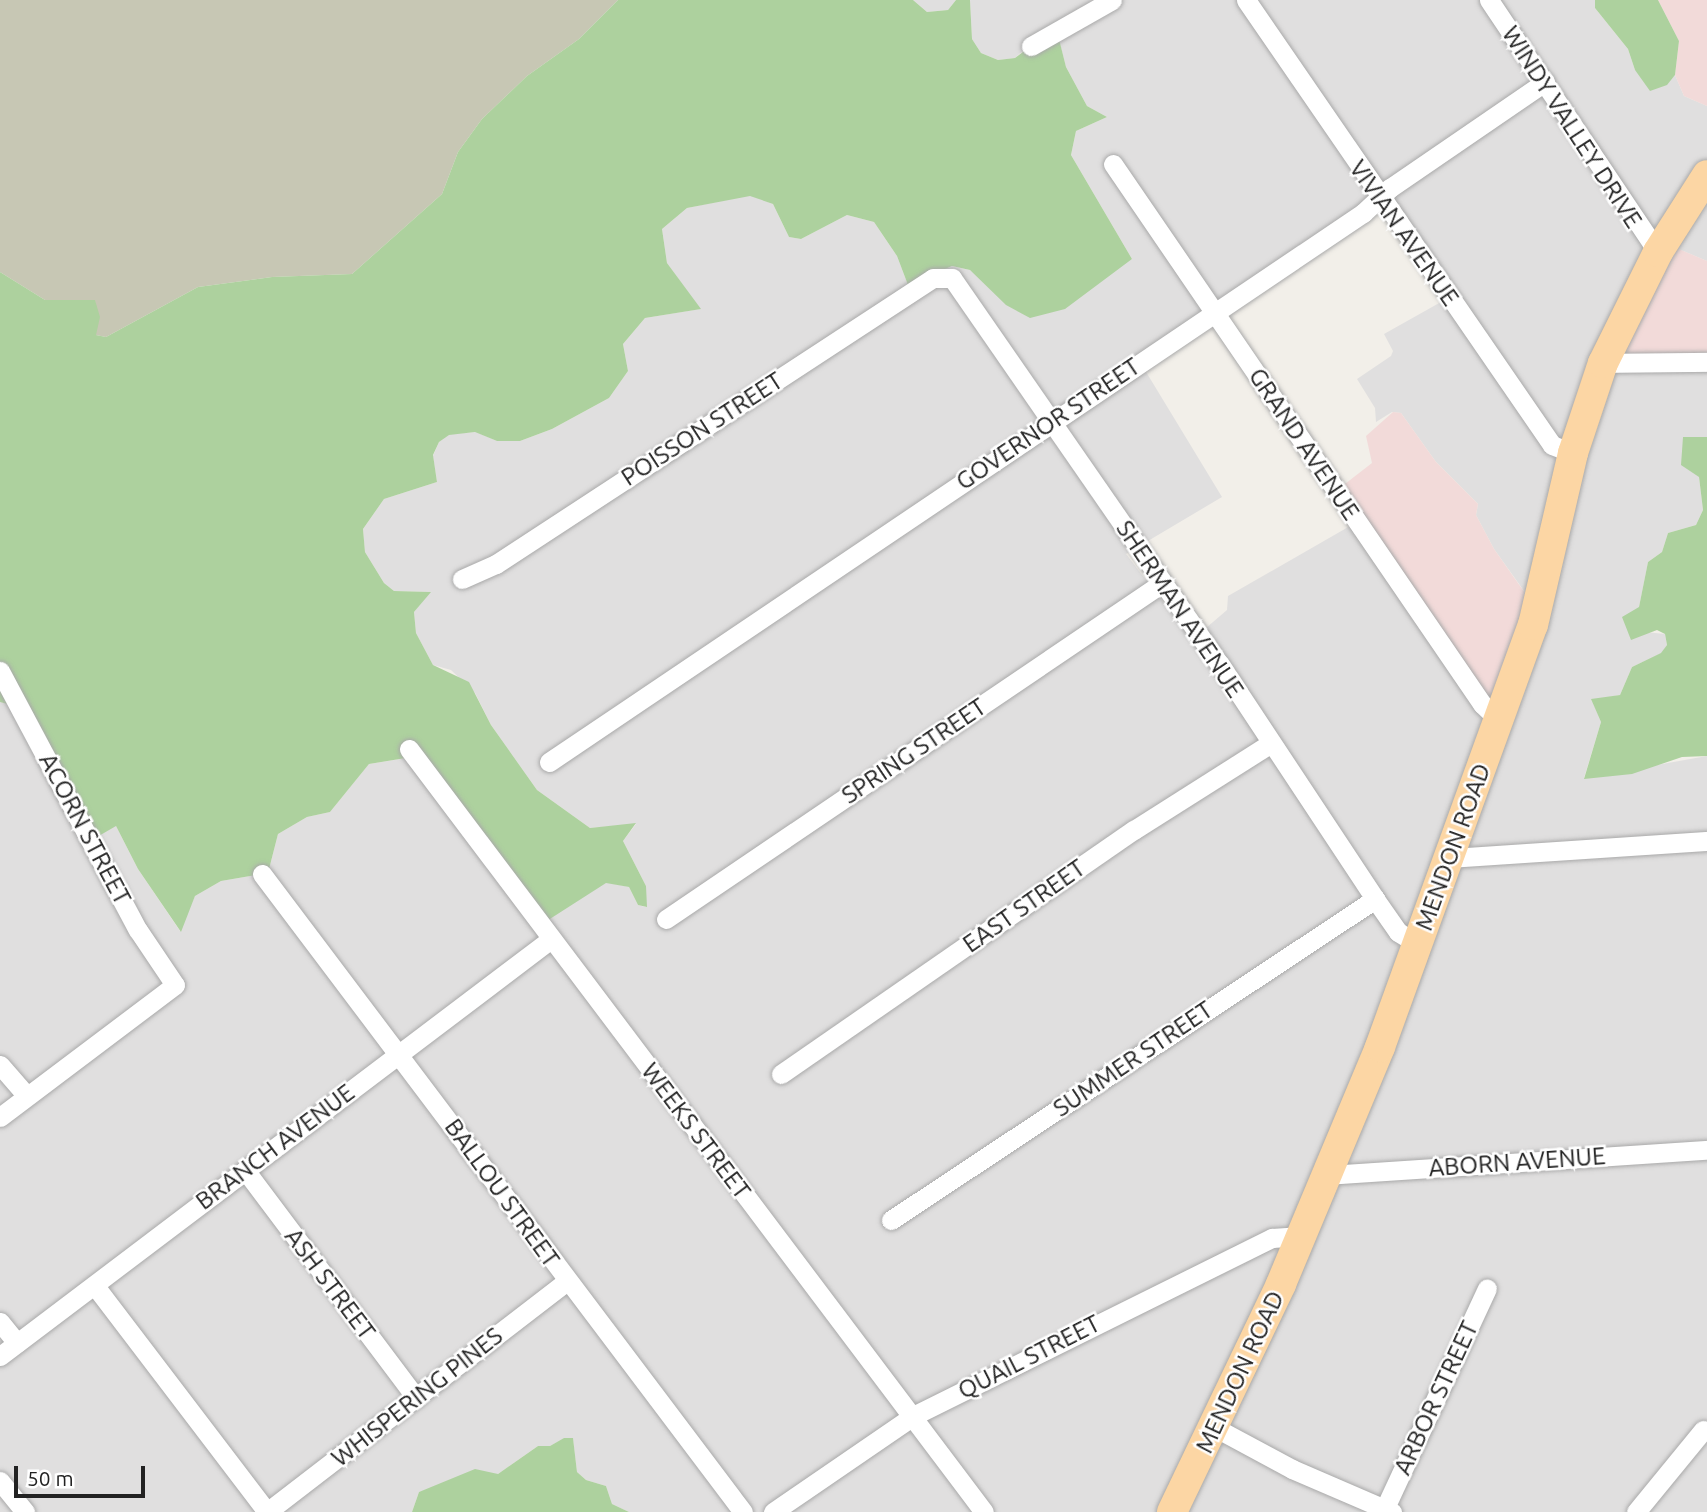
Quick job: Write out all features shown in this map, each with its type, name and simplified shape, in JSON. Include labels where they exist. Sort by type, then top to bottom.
[{"type":"main road","name":"MENDON ROAD","points":[[1172,1512],[1301,1236],[1418,944],[1533,625],[1573,453],[1603,363],[1658,252],[1707,175]]},
{"type":"street","points":[[1031,46],[1112,0]]},
{"type":"street","name":"VIVIAN AVENUE","points":[[1246,0],[1379,198],[1552,446],[1573,453]]},
{"type":"street","name":"WINDY VALLEY DRIVE","points":[[1489,0],[1658,252]]},
{"type":"street","name":"GOVERNOR STREET","points":[[549,762],[1363,213],[1379,198],[1545,82]]},
{"type":"street","name":"GRAND AVENUE","points":[[1113,164],[1482,704],[1499,720]]},
{"type":"street","name":"SHERMAN AVENUE","points":[[941,275],[952,278],[1053,421],[1398,932],[1418,944]]},
{"type":"street","name":"POISSON STREET","points":[[462,579],[496,564],[941,275]]},
{"type":"street","points":[[1603,363],[1707,362]]},
{"type":"street","name":"SPRING STREET","points":[[666,919],[1162,583]]},
{"type":"street","name":"ACORN STREET","points":[[1,670],[138,930],[175,985],[27,1096]]},
{"type":"street","name":"EAST STREET","points":[[781,1074],[1134,830],[1271,743]]},
{"type":"street","name":"WEEKS STREET","points":[[409,749],[984,1512]]},
{"type":"street","points":[[1450,858],[1707,841]]},
{"type":"street","name":"BALLOU STREET","points":[[262,874],[399,1053],[566,1282],[743,1512]]},
{"type":"street","name":"SUMMER STREET","points":[[891,1220],[1375,899]]},
{"type":"street","name":"BRANCH AVENUE","points":[[0,1356],[551,939]]},
{"type":"street","points":[[0,1065],[27,1096],[0,1117]]},
{"type":"street","name":"ABORN AVENUE","points":[[1327,1175],[1707,1150]]},
{"type":"street","name":"ASH STREET","points":[[245,1170],[416,1398]]},
{"type":"street","name":"QUAIL STREET","points":[[773,1512],[913,1416],[1272,1238],[1301,1236]]},
{"type":"street","name":"WHISPERING PINES","points":[[267,1512],[566,1282]]},
{"type":"street","points":[[95,1286],[267,1512]]},
{"type":"street","name":"ARBOR STREET","points":[[1388,1510],[1487,1288]]},
{"type":"street","points":[[0,1322],[17,1343]]},
{"type":"street","points":[[1214,1427],[1292,1469],[1388,1510]]},
{"type":"street","points":[[1636,1512],[1703,1430]]},
{"type":"street","points":[[0,1481],[24,1512]]},
{"type":"shaded area","points":[[0,0],[618,0],[579,39],[527,76],[482,119],[458,152],[442,194],[352,274],[272,277],[198,287],[106,337],[96,335],[95,300],[45,300],[0,272]]},
{"type":"shaded area","points":[[913,0],[956,0],[948,10],[927,12]]},
{"type":"shaded area","points":[[970,0],[1595,0],[1595,8],[1628,49],[1635,70],[1667,84],[1675,75],[1684,96],[1707,106],[1707,261],[1662,242],[1707,363],[1707,437],[1683,437],[1699,477],[1703,510],[1696,525],[1668,533],[1662,552],[1648,562],[1639,607],[1645,632],[1665,634],[1667,645],[1662,653],[1632,667],[1620,695],[1592,700],[1601,722],[1584,778],[1707,756],[1707,1512],[629,1512],[612,1504],[606,1486],[586,1480],[577,1472],[573,1439],[565,1438],[550,1446],[538,1446],[498,1474],[419,1492],[412,1512],[0,1512],[0,702],[19,706],[116,826],[138,869],[180,931],[195,896],[221,881],[268,873],[278,834],[307,817],[330,812],[369,764],[419,756],[606,882],[629,887],[638,905],[646,907],[646,886],[623,841],[636,824],[590,828],[537,790],[491,725],[475,693],[451,670],[433,665],[416,633],[414,612],[430,592],[394,591],[384,583],[365,552],[363,529],[384,499],[437,482],[433,456],[439,442],[449,434],[476,432],[497,441],[520,441],[552,429],[609,398],[628,371],[623,344],[645,318],[700,309],[667,263],[662,229],[687,208],[750,195],[773,204],[789,237],[801,239],[847,215],[874,222],[897,256],[908,285],[952,266],[970,270],[984,281],[1120,266],[1132,259],[1071,155],[1076,131],[1107,117],[1087,106],[1066,67],[1056,28],[1037,38],[1015,58],[998,60],[981,53],[972,39]],"holes":[[[1374,200],[1441,302],[1384,334],[1393,351],[1391,356],[1357,379],[1375,408],[1376,422],[1392,412],[1401,413],[1436,462],[1478,504],[1476,515],[1494,549],[1532,602],[1350,526],[1228,596],[1227,610],[1192,640],[1126,554],[1222,497],[1137,357]]]},
{"type":"shaded area","points":[[1658,0],[1707,0],[1707,106],[1684,96],[1675,75],[1679,41]]},
{"type":"shaded area","points":[[1662,242],[1707,261],[1707,363],[1600,355]]},
{"type":"shaded area","points":[[1393,412],[1401,413],[1436,462],[1478,504],[1476,515],[1494,549],[1532,603],[1493,713],[1332,494],[1372,463],[1366,436]]},
{"type":"green space","points":[[618,0],[913,0],[927,12],[948,10],[956,0],[970,0],[972,39],[981,53],[998,60],[1015,58],[1056,27],[1066,67],[1087,106],[1107,117],[1076,131],[1071,155],[1132,259],[1065,309],[1030,318],[1006,305],[970,270],[952,266],[908,285],[897,256],[874,222],[847,215],[801,239],[789,237],[773,204],[750,196],[687,208],[662,229],[667,263],[701,309],[645,318],[623,344],[628,371],[609,398],[552,429],[520,441],[497,441],[475,432],[449,435],[439,442],[433,455],[437,482],[384,499],[363,529],[365,552],[384,583],[394,591],[431,592],[414,612],[416,633],[433,665],[469,682],[491,725],[537,790],[590,828],[636,823],[623,841],[646,886],[647,907],[638,905],[629,887],[606,883],[542,924],[418,756],[369,764],[330,812],[307,817],[278,834],[268,873],[221,881],[195,896],[181,932],[138,869],[116,826],[97,837],[19,707],[0,702],[0,272],[45,300],[95,300],[100,317],[96,335],[106,337],[198,287],[272,277],[352,274],[442,194],[458,152],[482,119],[527,76],[579,39]]},
{"type":"green space","points":[[1595,0],[1658,0],[1679,41],[1675,75],[1667,85],[1650,91],[1635,70],[1628,49],[1595,8]]},
{"type":"green space","points":[[1683,437],[1707,437],[1707,756],[1682,757],[1632,774],[1584,779],[1601,722],[1591,699],[1620,695],[1632,667],[1661,653],[1667,645],[1665,634],[1657,630],[1631,640],[1622,617],[1639,607],[1648,562],[1662,552],[1668,533],[1696,525],[1703,510],[1699,477],[1681,465]]},
{"type":"green space","points":[[564,1438],[573,1438],[577,1472],[586,1480],[606,1486],[612,1504],[629,1512],[412,1512],[419,1492],[475,1469],[498,1474],[538,1446],[550,1446]]}]
